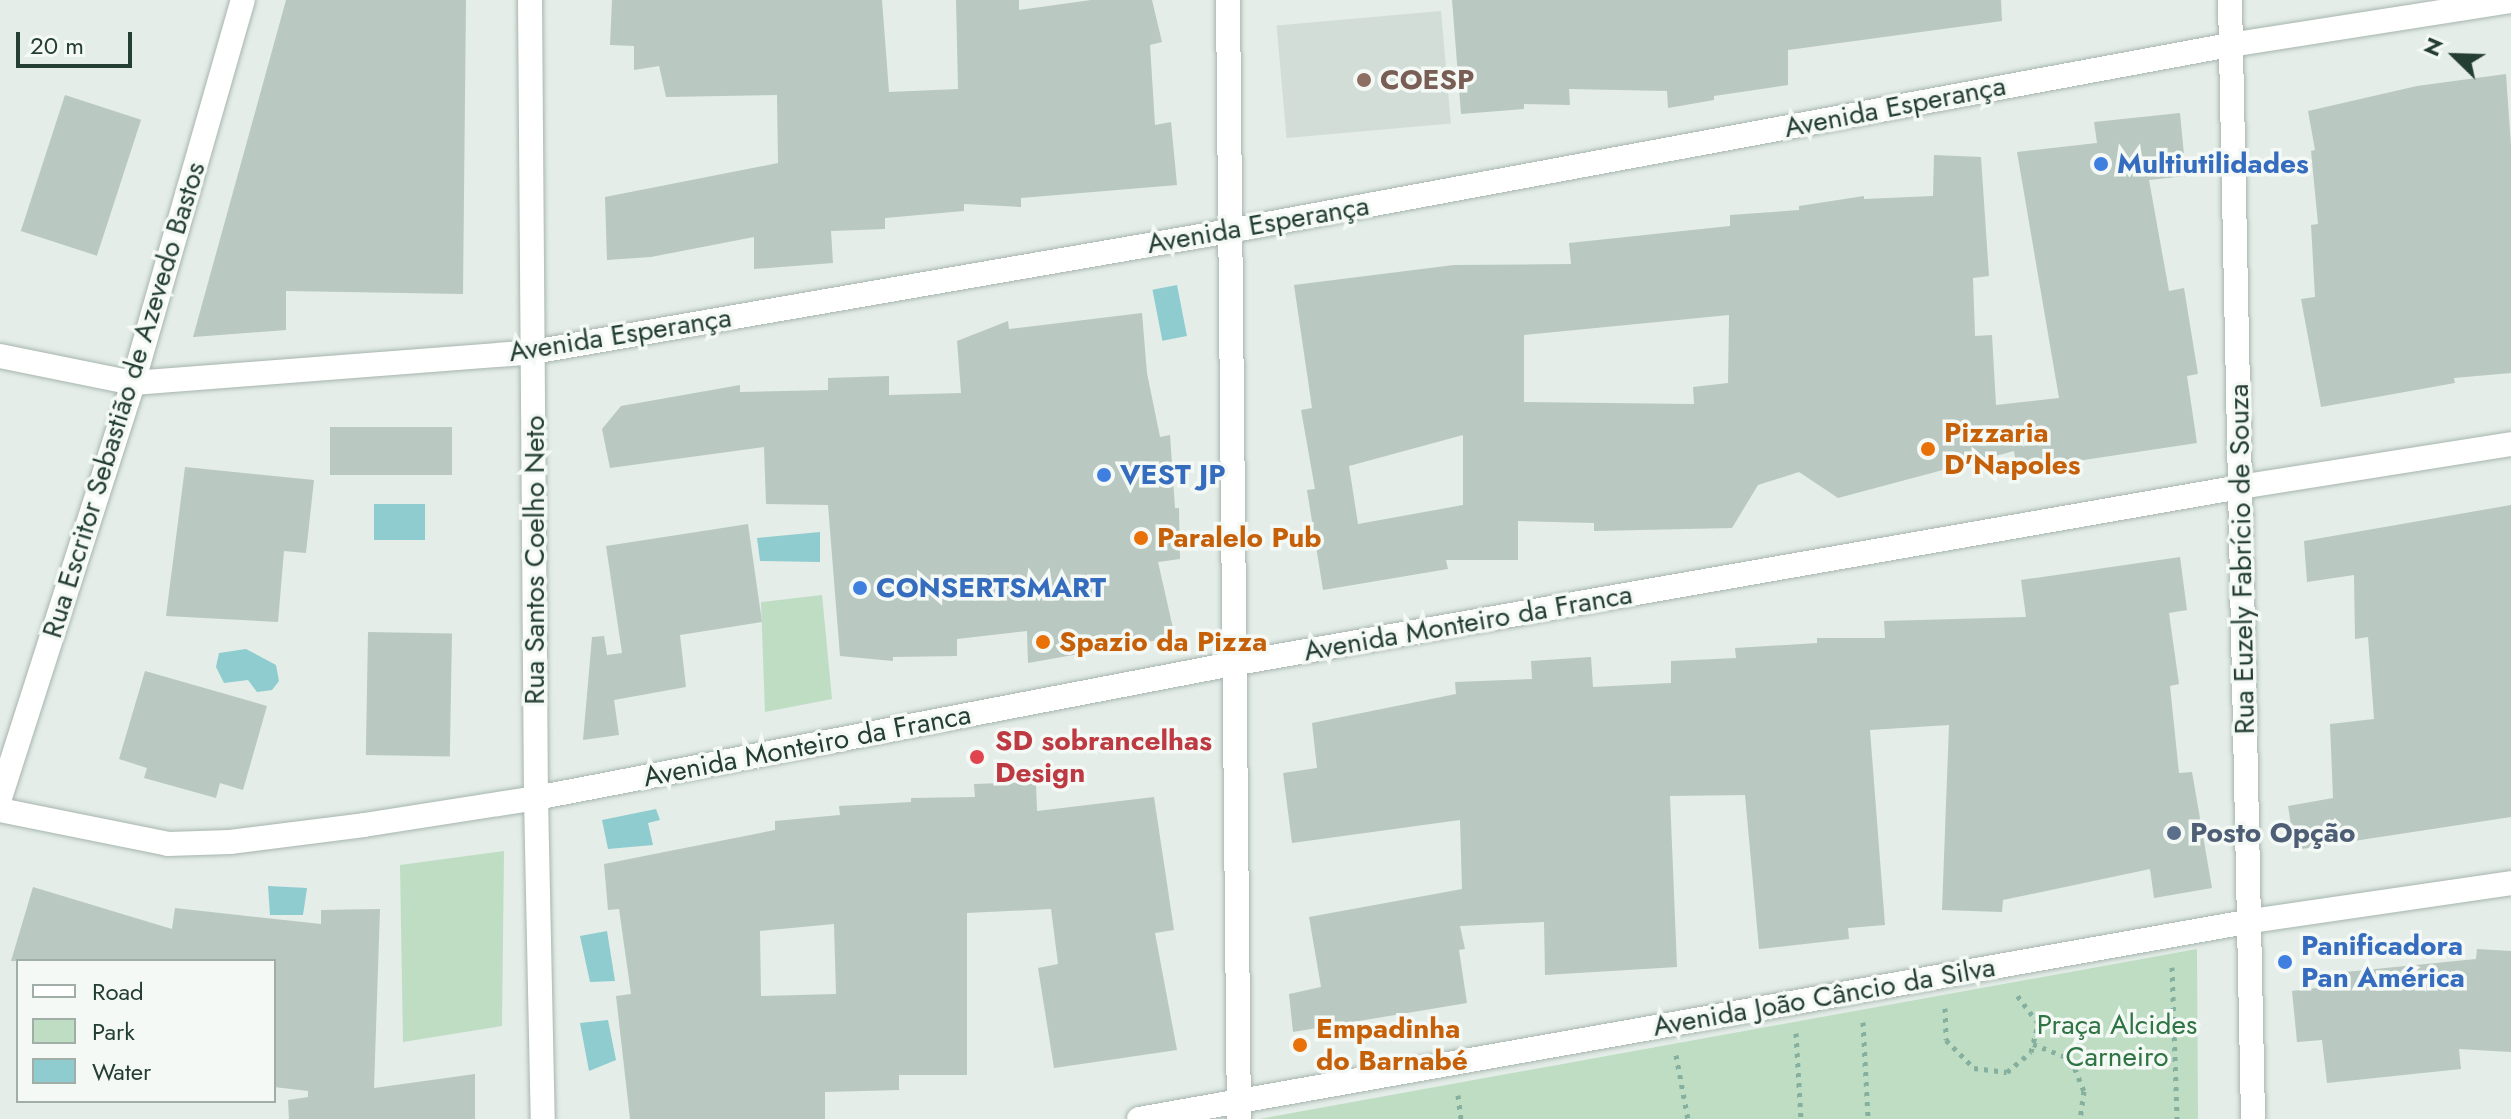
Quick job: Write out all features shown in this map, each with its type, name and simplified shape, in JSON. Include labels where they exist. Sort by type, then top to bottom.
[{"type":"main road","name":"Rua Escritor Sebastião de Azevedo Bastos","points":[[0,798],[133,383],[243,0]]},
{"type":"main road","name":"Rua Santos Coelho Neto","points":[[530,0],[536,798],[543,1119]]},
{"type":"main road","points":[[1228,0],[1232,664],[1239,1110]]},
{"type":"main road","name":"Rua Euzely Fabrício de Souza","points":[[2230,0],[2252,921],[2253,1119]]},
{"type":"main road","name":"Avenida Esperança","points":[[0,356],[133,383],[533,352],[1229,231],[2230,45],[2511,1]]},
{"type":"main road","name":"Avenida Monteiro da Franca","points":[[0,810],[168,844],[215,843],[536,798],[1232,664],[2240,487],[2511,444]]},
{"type":"main road","name":"Avenida João Câncio da Silva","points":[[1139,1119],[1239,1110],[2252,921],[2511,883]]},
{"type":"path","points":[[2157,969],[2172,966],[2177,1119]]},
{"type":"path","points":[[2002,996],[2032,991]]},
{"type":"path","points":[[1945,1007],[1946,1040],[1974,1068],[2007,1072],[2031,1052],[2038,1023],[2016,994]]},
{"type":"path","points":[[1932,1009],[1959,1004]]},
{"type":"path","points":[[1850,1024],[1877,1019]]},
{"type":"path","points":[[1863,1021],[1868,1119]]},
{"type":"path","points":[[1781,1036],[1810,1031]]},
{"type":"path","points":[[1796,1033],[1801,1119]]},
{"type":"path","points":[[2033,1044],[2071,1059],[2084,1091],[2080,1119]]},
{"type":"path","points":[[1661,1058],[1691,1053]]},
{"type":"path","points":[[1676,1055],[1688,1119]]},
{"type":"path","points":[[1443,1098],[1474,1092]]},
{"type":"path","points":[[1458,1095],[1461,1119]]},
{"type":"shaded area","name":"COESP","points":[[1441,11],[1451,124],[1286,138],[1277,25]]},
{"type":"green space","points":[[822,595],[832,699],[765,712],[761,602]]},
{"type":"green space","points":[[504,851],[502,1026],[403,1042],[400,865]]},
{"type":"green space","name":"Praça Alcides Carneiro","points":[[2197,949],[2198,1119],[1259,1119]]},
{"type":"water","points":[[1177,285],[1187,336],[1162,341],[1152,290]]},
{"type":"water","points":[[374,504],[425,504],[425,540],[374,540]]},
{"type":"water","points":[[820,532],[820,562],[760,561],[757,538]]},
{"type":"water","points":[[246,649],[276,665],[279,681],[272,690],[257,692],[248,680],[224,683],[216,667],[219,653]]},
{"type":"water","points":[[656,809],[660,820],[648,823],[653,845],[608,849],[602,820]]},
{"type":"water","points":[[268,886],[307,888],[303,915],[270,915]]},
{"type":"water","points":[[607,931],[615,981],[590,982],[580,936]]},
{"type":"water","points":[[608,1020],[616,1060],[589,1071],[580,1023]]},
{"type":"building","points":[[286,0],[466,0],[463,294],[286,291],[286,330],[193,337]]},
{"type":"building","points":[[612,0],[882,0],[889,92],[958,89],[956,0],[1019,0],[1019,10],[1091,0],[1152,0],[1162,42],[1150,45],[1155,125],[1171,122],[1177,185],[1021,198],[1021,207],[964,204],[964,211],[885,218],[885,229],[831,231],[833,263],[754,269],[754,237],[651,257],[607,260],[605,197],[778,163],[777,95],[666,97],[659,66],[634,70],[634,46],[610,45]]},
{"type":"building","points":[[1452,0],[2001,0],[2002,21],[1788,50],[1788,85],[1714,96],[1714,100],[1668,108],[1667,91],[1569,89],[1570,105],[1524,104],[1524,109],[1461,114]]},
{"type":"building","points":[[2506,74],[2511,146],[2511,373],[2454,378],[2455,383],[2321,407],[2301,299],[2315,297],[2311,225],[2318,224],[2311,151],[2315,150],[2308,111],[2417,86]]},
{"type":"building","points":[[65,95],[141,120],[97,256],[21,231]]},
{"type":"building","points":[[2180,113],[2186,176],[2149,180],[2169,291],[2184,288],[2198,374],[2187,376],[2197,443],[2017,470],[2014,451],[1838,498],[1799,472],[1758,485],[1732,528],[1594,531],[1594,523],[1518,521],[1518,560],[1446,560],[1448,569],[1323,590],[1307,490],[1315,489],[1301,410],[1312,408],[1294,285],[1454,265],[1571,264],[1569,243],[1730,226],[1730,215],[1799,210],[1799,206],[1864,196],[1864,199],[1933,196],[1934,155],[1981,157],[1989,276],[1973,278],[1975,336],[1992,335],[1996,405],[2059,398],[2017,152],[2097,143],[2094,122]],"holes":[[[1729,315],[1728,383],[1693,387],[1694,404],[1524,402],[1524,335]],[[1463,435],[1463,505],[1358,524],[1349,466]]]},
{"type":"building","points":[[1142,313],[1147,373],[1160,437],[1170,435],[1175,508],[1179,508],[1180,559],[1158,562],[1175,637],[1028,663],[1027,631],[957,639],[957,656],[893,657],[893,661],[840,656],[828,505],[766,504],[764,447],[610,468],[602,429],[621,406],[740,385],[740,392],[828,390],[828,378],[889,376],[889,395],[961,393],[957,341],[1008,321],[1009,329]]},
{"type":"building","points":[[330,427],[452,427],[452,475],[330,475]]},
{"type":"building","points":[[185,467],[314,480],[306,553],[284,551],[278,622],[166,616]]},
{"type":"building","points":[[2511,505],[2511,817],[2295,850],[2288,806],[2333,798],[2330,724],[2374,719],[2368,637],[2355,639],[2354,575],[2307,582],[2304,541]]},
{"type":"building","points":[[748,524],[762,622],[680,635],[686,687],[614,700],[619,735],[583,740],[592,637],[604,636],[607,655],[622,653],[606,546]]},
{"type":"building","points":[[2180,557],[2187,610],[2169,613],[2179,684],[2170,686],[2179,773],[2192,772],[2212,888],[2154,898],[2150,869],[2003,900],[2002,912],[1942,910],[1949,725],[1870,730],[1885,925],[1848,928],[1849,939],[1759,949],[1745,795],[1670,796],[1677,967],[1545,975],[1544,922],[1460,926],[1465,949],[1459,950],[1467,1003],[1293,1032],[1289,994],[1321,987],[1309,917],[1462,889],[1460,820],[1292,843],[1283,773],[1317,768],[1312,723],[1456,694],[1455,682],[1532,679],[1531,661],[1591,657],[1593,687],[1671,683],[1671,661],[1736,658],[1735,648],[1817,643],[1817,638],[1885,638],[1884,621],[2026,617],[2021,580]]},
{"type":"building","points":[[368,632],[452,633],[450,756],[366,755]]},
{"type":"building","points":[[145,671],[267,706],[243,790],[220,783],[216,798],[144,778],[147,768],[119,759]]},
{"type":"building","points":[[1036,782],[1037,811],[1154,797],[1174,930],[1155,933],[1177,1050],[1054,1068],[1038,968],[1058,964],[1051,909],[967,913],[967,1075],[899,1075],[899,1090],[825,1092],[825,1119],[630,1119],[616,996],[631,994],[619,909],[608,910],[604,864],[775,830],[775,821],[840,815],[839,806],[911,802],[911,798],[975,797],[974,784]],"holes":[[[834,924],[836,994],[761,996],[760,931]]]},
{"type":"building","points":[[33,887],[172,929],[175,908],[321,924],[321,910],[380,909],[374,1088],[475,1074],[475,1119],[289,1119],[288,1100],[308,1097],[308,1091],[276,1087],[276,959],[11,961]]},
{"type":"building","points":[[2477,949],[2511,951],[2511,1052],[2459,1049],[2461,1069],[2327,1083],[2322,1040],[2297,1042],[2292,991],[2316,988],[2315,975],[2476,959]]},
{"type":"place","name":"COESP","points":[[1364,80]]},
{"type":"place","name":"Multiutilidades","points":[[2101,164]]},
{"type":"place","name":"Pizzaria D'Napoles","points":[[1928,449]]},
{"type":"place","name":"VEST JP","points":[[1104,475]]},
{"type":"place","name":"Paralelo Pub","points":[[1141,538]]},
{"type":"place","name":"CONSERTSMART","points":[[860,588]]},
{"type":"place","name":"Spazio da Pizza","points":[[1043,642]]},
{"type":"place","name":"SD sobrancelhas Design","points":[[977,757]]},
{"type":"place","name":"Posto Opção","points":[[2174,833]]},
{"type":"place","name":"Panificadora Pan América","points":[[2285,962]]},
{"type":"place","name":"Empadinha do Barnabé","points":[[1300,1045]]}]
